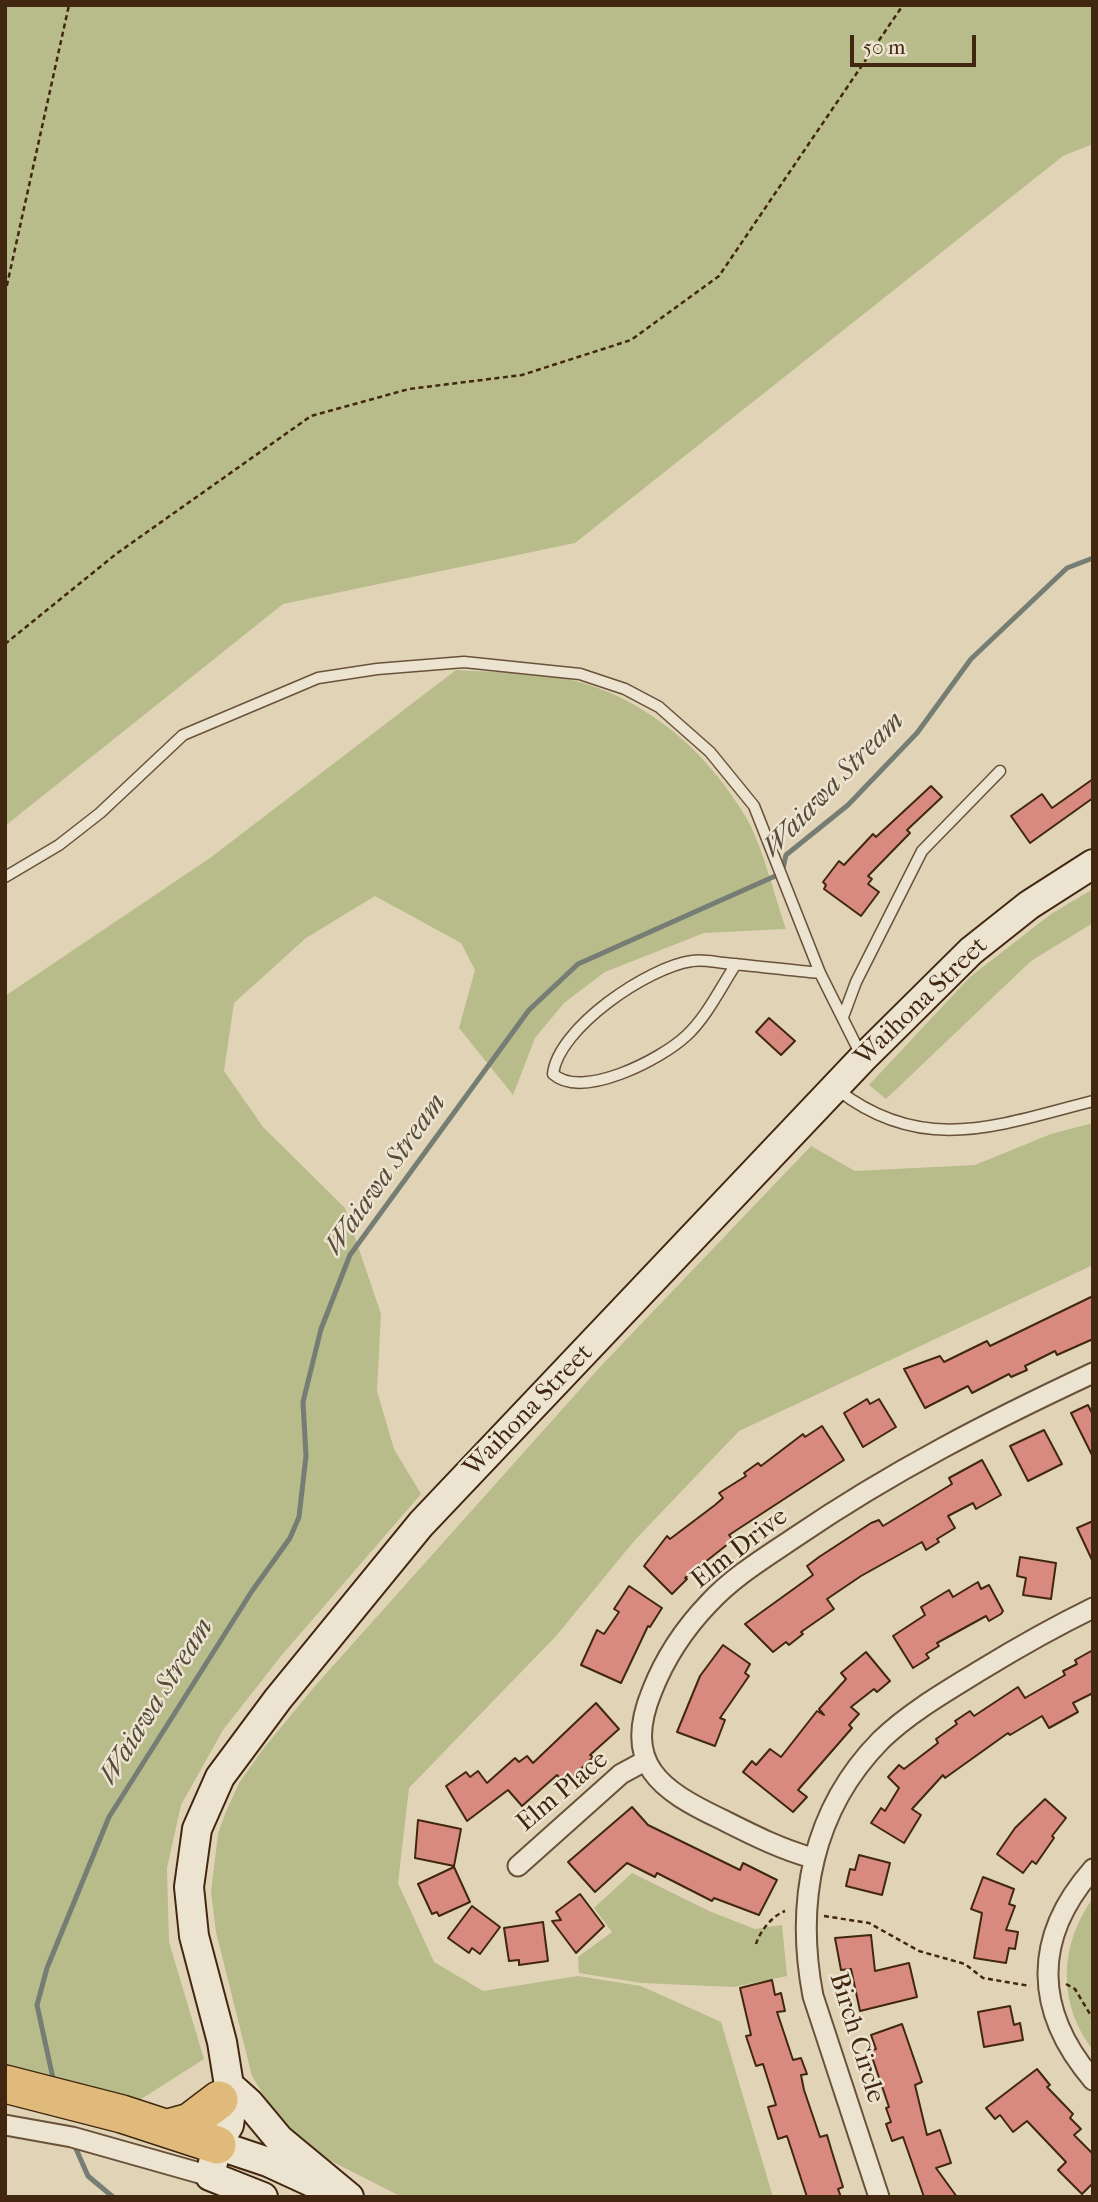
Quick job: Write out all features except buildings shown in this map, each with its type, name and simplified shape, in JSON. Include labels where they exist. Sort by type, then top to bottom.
[{"type":"highway","points":[[168,2128],[202,2115],[225,2088]]},
{"type":"highway","points":[[13,2102],[74,2102],[168,2128],[214,2160]]},
{"type":"street","name":"Waihona Street","points":[[214,2160],[229,2124],[222,2042],[194,1936],[190,1887],[197,1829],[220,1777],[278,1699],[421,1524],[835,1087],[971,951],[1029,905],[1093,864]]},
{"type":"street","name":"Elm Drive","points":[[645,1761],[642,1724],[660,1673],[683,1633],[725,1588],[839,1507],[896,1473],[1093,1373]]},
{"type":"street","name":"Birch Circle","points":[[879,2197],[813,1996],[807,1966],[805,1907],[813,1858],[847,1784],[882,1740],[909,1717],[954,1686],[1093,1608]]},
{"type":"street","points":[[645,1761],[660,1783],[679,1798],[788,1851],[813,1858]]},
{"type":"street","name":"Elm Place","points":[[518,1866],[621,1774],[645,1761]]},
{"type":"street","points":[[1093,1869],[1067,1903],[1059,1920],[1049,1962],[1048,1985],[1056,2024],[1063,2042],[1093,2080]]},
{"type":"street","points":[[225,2088],[250,2103],[279,2140],[349,2197]]},
{"type":"street","points":[[13,2102],[72,2137],[172,2164],[214,2160],[268,2162],[342,2197]]},
{"type":"street","points":[[214,2160],[263,2197]]},
{"type":"lane","points":[[5,877],[59,845],[100,813],[183,735],[317,678],[377,669],[464,662],[580,674],[625,690],[659,707],[710,752],[754,806],[820,973],[862,1059]]},
{"type":"lane","points":[[843,1017],[856,982],[922,851],[1000,771]]},
{"type":"lane","points":[[736,964],[687,1035],[648,1064],[584,1084],[563,1083],[553,1074],[554,1063],[568,1040],[610,999],[692,961],[736,964],[820,973]]},
{"type":"lane","points":[[835,1087],[860,1107],[891,1122],[926,1129],[1014,1123],[1093,1101]]},
{"type":"path","points":[[5,294],[69,5]]},
{"type":"path","points":[[5,643],[116,554],[311,416],[409,389],[522,375],[631,340],[719,276],[903,5]]},
{"type":"path","points":[[756,1944],[768,1925],[785,1911]]},
{"type":"path","points":[[824,1916],[869,1923],[919,1951],[965,1964],[983,1978],[1030,1986]]},
{"type":"path","points":[[1063,1984],[1072,1984],[1093,2020]]},
{"type":"green space","points":[[5,5],[1093,5],[1093,144],[1063,156],[575,543],[283,604],[5,826]]},
{"type":"green space","points":[[456,670],[536,674],[583,683],[633,704],[678,735],[716,774],[747,819],[786,929],[704,933],[605,972],[564,1003],[535,1038],[513,1095],[459,1028],[475,970],[461,943],[375,896],[306,938],[234,1003],[224,1071],[263,1127],[345,1208],[381,1314],[377,1391],[394,1449],[421,1494],[281,1656],[223,1730],[181,1805],[167,1868],[169,1942],[204,2059],[138,2101],[5,2070],[5,996],[210,858]]},
{"type":"green space","points":[[1093,889],[1093,923],[1031,961],[886,1099],[869,1085],[970,977],[1051,914]]},
{"type":"green space","points":[[1093,1123],[1093,1265],[739,1431],[635,1540],[556,1636],[409,1788],[398,1883],[434,1962],[483,1991],[578,1976],[641,1986],[721,2022],[773,2197],[402,2197],[315,2153],[293,2135],[252,2076],[216,1932],[211,1892],[218,1834],[239,1783],[263,1749],[315,1686],[600,1367],[811,1146],[855,1171],[975,1165],[1051,1134]]},
{"type":"green space","points":[[632,1873],[709,1911],[755,1929],[782,1925],[787,1976],[734,1987],[641,1983],[579,1973],[578,1957],[612,1932],[594,1908]]},
{"type":"green space","points":[[1093,1898],[1093,2050],[1073,2013],[1067,1974],[1074,1935]]},
{"type":"waterway","name":"Waiawa Stream","points":[[54,2083],[37,2005],[47,1968],[109,1817],[252,1591],[290,1538],[299,1517],[306,1456],[303,1402],[321,1329],[350,1255],[529,1010],[578,964],[782,873],[786,855],[848,805],[917,733],[971,659],[1067,568],[1093,558]]},
{"type":"waterway","name":"Waiawa Stream","points":[[73,2142],[88,2176],[113,2197]]}]
